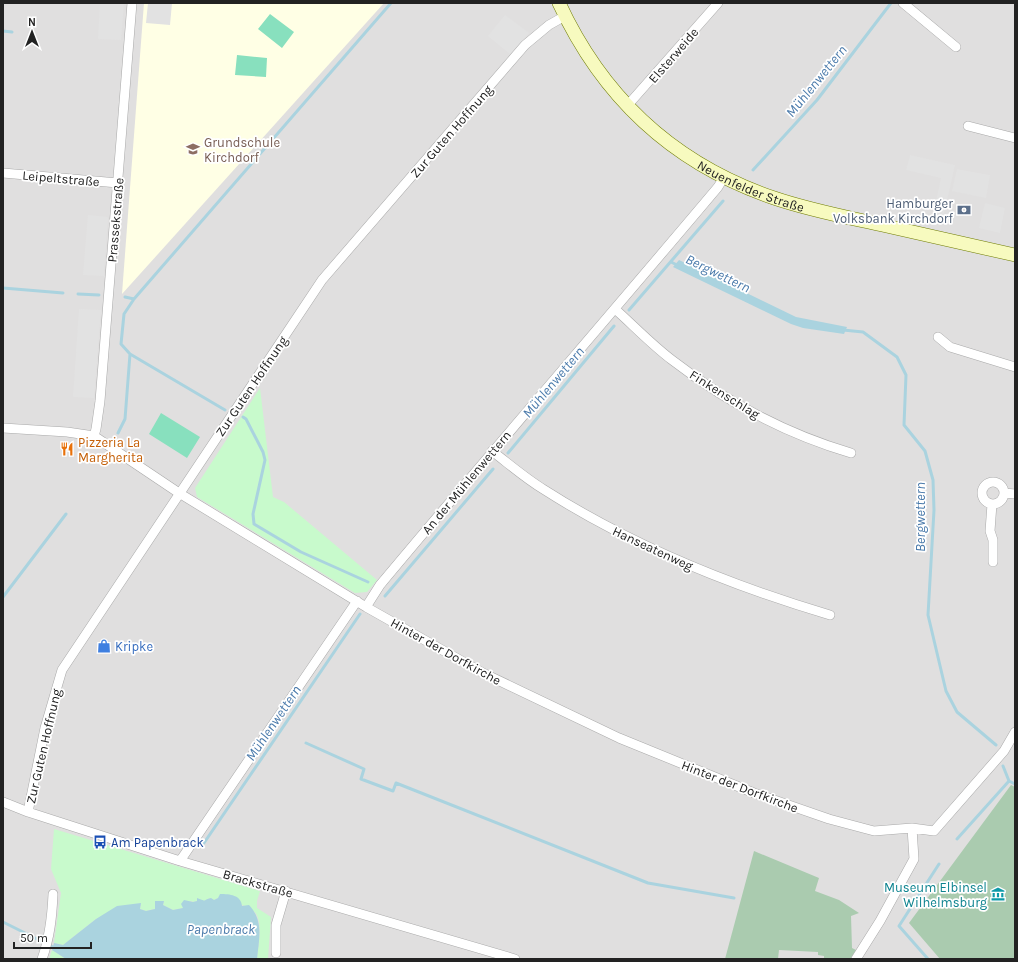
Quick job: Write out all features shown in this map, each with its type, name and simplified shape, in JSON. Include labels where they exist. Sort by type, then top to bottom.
[{"type":"main road","name":"Neuenfelder Straße","points":[[559,3],[565,16],[597,69],[626,106],[645,125],[668,144],[693,160],[724,177],[760,193],[790,203],[1015,255]]},
{"type":"street","name":"Prassekstraße","points":[[94,436],[100,401],[132,3]]},
{"type":"street","name":"Elsterweide","points":[[626,106],[718,3]]},
{"type":"street","points":[[902,3],[956,48]]},
{"type":"street","name":"Zur Guten Hoffnung","points":[[28,812],[45,728],[62,670],[322,280],[525,45],[549,25],[565,16]]},
{"type":"street","points":[[968,126],[1015,138]]},
{"type":"street","name":"Leipeltstraße","points":[[3,173],[118,183]]},
{"type":"street","name":"An der Mühlenwettern","points":[[366,606],[380,585],[492,451],[718,187],[724,177]]},
{"type":"street","name":"Finkenschlag","points":[[615,309],[671,360],[730,400],[782,428],[826,446],[851,453]]},
{"type":"street","points":[[938,337],[950,347],[1015,367]]},
{"type":"street","name":"Hinter der Dorfkirche","points":[[3,428],[67,432],[94,436],[179,493],[366,606],[483,673],[619,738],[754,793],[829,819],[874,831],[912,828],[934,830],[1004,751],[1015,732]]},
{"type":"street","name":"Hanseatenweg","points":[[492,451],[542,489],[604,525],[667,557],[735,584],[830,615]]},
{"type":"street","points":[[989,483],[997,483],[1001,486],[1004,494],[1000,501],[992,504],[988,503],[982,497],[982,492],[989,483]]},
{"type":"street","points":[[1004,494],[1015,494]]},
{"type":"street","points":[[992,504],[990,531],[993,540],[993,562]]},
{"type":"street","points":[[180,861],[358,601]]},
{"type":"street","name":"Brackstraße","points":[[3,802],[28,812],[180,861],[515,959]]},
{"type":"street","points":[[856,959],[880,921],[914,859],[912,828]]},
{"type":"street","points":[[276,953],[276,925],[286,891]]},
{"type":"street","points":[[42,959],[48,944],[52,919],[53,894]]},
{"type":"shaded area","points":[[3,3],[1015,3],[1015,959],[3,959]]},
{"type":"shaded area","points":[[100,3],[124,3],[121,40],[98,39]]},
{"type":"shaded area","name":"Grundschule Kirchdorf","points":[[144,3],[384,3],[122,294]]},
{"type":"shaded area","points":[[148,3],[172,3],[170,25],[146,23]]},
{"type":"shaded area","points":[[505,15],[529,33],[510,54],[488,36]]},
{"type":"shaded area","points":[[910,155],[955,165],[943,218],[933,215],[941,178],[906,170]]},
{"type":"shaded area","points":[[957,169],[990,175],[986,198],[952,191]]},
{"type":"shaded area","points":[[985,203],[1005,208],[1000,233],[979,228]]},
{"type":"shaded area","points":[[88,215],[108,217],[104,276],[83,275]]},
{"type":"shaded area","points":[[79,309],[101,310],[94,398],[73,397]]},
{"type":"shaded area","points":[[1011,785],[1015,787],[1015,959],[940,959],[909,923]]},
{"type":"shaded area","points":[[754,851],[819,878],[815,891],[839,900],[859,913],[851,916],[852,948],[856,950],[850,959],[824,959],[824,956],[818,955],[818,952],[779,950],[778,959],[725,959]]},
{"type":"green space","points":[[270,14],[294,32],[282,48],[258,29]]},
{"type":"green space","points":[[237,55],[267,58],[266,77],[235,75]]},
{"type":"green space","points":[[260,388],[273,497],[284,502],[377,580],[367,592],[355,593],[197,497],[195,488]]},
{"type":"green space","points":[[161,413],[200,437],[187,458],[149,434]]},
{"type":"green space","points":[[54,829],[260,891],[257,901],[257,908],[271,917],[268,959],[257,959],[260,932],[258,918],[255,913],[245,906],[218,898],[214,900],[210,898],[202,902],[197,898],[197,901],[191,901],[183,905],[183,908],[173,910],[163,905],[164,901],[156,904],[155,909],[146,911],[140,909],[141,903],[96,919],[63,945],[54,943],[61,893],[51,869]]},
{"type":"green space","points":[[52,950],[66,959],[49,959]]},
{"type":"water","points":[[679,260],[796,317],[847,327],[844,334],[803,328],[791,324],[673,267]]},
{"type":"water","name":"Papenbrack","points":[[220,894],[228,894],[237,897],[240,899],[242,906],[249,905],[254,911],[259,924],[257,959],[66,959],[52,950],[54,943],[63,945],[96,919],[117,906],[141,903],[140,909],[146,911],[155,909],[155,901],[164,901],[163,905],[173,910],[183,908],[181,904],[184,900],[193,902],[197,901],[197,898],[204,901],[211,898],[214,900],[218,898]]},
{"type":"waterway","points":[[118,433],[125,419],[130,354],[121,344],[124,314],[134,299],[391,3]]},
{"type":"waterway","name":"Mühlenwettern","points":[[753,170],[817,100],[891,3]]},
{"type":"waterway","points":[[3,31],[12,32]]},
{"type":"waterway","name":"Mühlenwettern","points":[[629,310],[723,201]]},
{"type":"waterway","name":"Bergwettern","points":[[671,262],[677,265]]},
{"type":"waterway","points":[[3,288],[63,293]]},
{"type":"waterway","points":[[78,294],[99,295]]},
{"type":"waterway","points":[[125,297],[134,299]]},
{"type":"waterway","name":"Mühlenwettern","points":[[508,453],[614,326]]},
{"type":"waterway","name":"Bergwettern","points":[[843,330],[863,332],[897,357],[906,375],[904,425],[925,451],[933,480],[934,510],[928,615],[946,691],[957,712],[996,745]]},
{"type":"waterway","points":[[130,354],[225,410]]},
{"type":"waterway","points":[[243,417],[246,419],[263,452],[265,460],[253,514],[254,524],[301,552],[368,582]]},
{"type":"waterway","name":"Mühlenwettern","points":[[385,596],[493,469]]},
{"type":"waterway","points":[[3,597],[66,514]]},
{"type":"waterway","name":"Mühlenwettern","points":[[204,843],[360,614]]},
{"type":"waterway","points":[[306,743],[364,769],[361,779],[393,791],[396,783],[648,883],[734,898]]},
{"type":"waterway","name":"Bergwettern","points":[[1003,766],[1009,781]]},
{"type":"waterway","name":"Bergwettern","points":[[1009,781],[1015,784]]},
{"type":"waterway","points":[[957,839],[1009,781]]},
{"type":"waterway","points":[[928,959],[899,926],[939,864]]},
{"type":"waterway","points":[[3,922],[53,947]]},
{"type":"place","name":"Grundschule Kirchdorf","points":[[193,149]]},
{"type":"place","name":"Hamburger Volksbank Kirchdorf","points":[[964,210]]},
{"type":"place","name":"Pizzeria La Margherita","points":[[67,449]]},
{"type":"place","name":"Kripke","points":[[104,646]]},
{"type":"place","name":"Am Papenbrack","points":[[100,842]]},
{"type":"place","name":"Museum Elbinsel Wilhelmsburg","points":[[998,894]]}]
